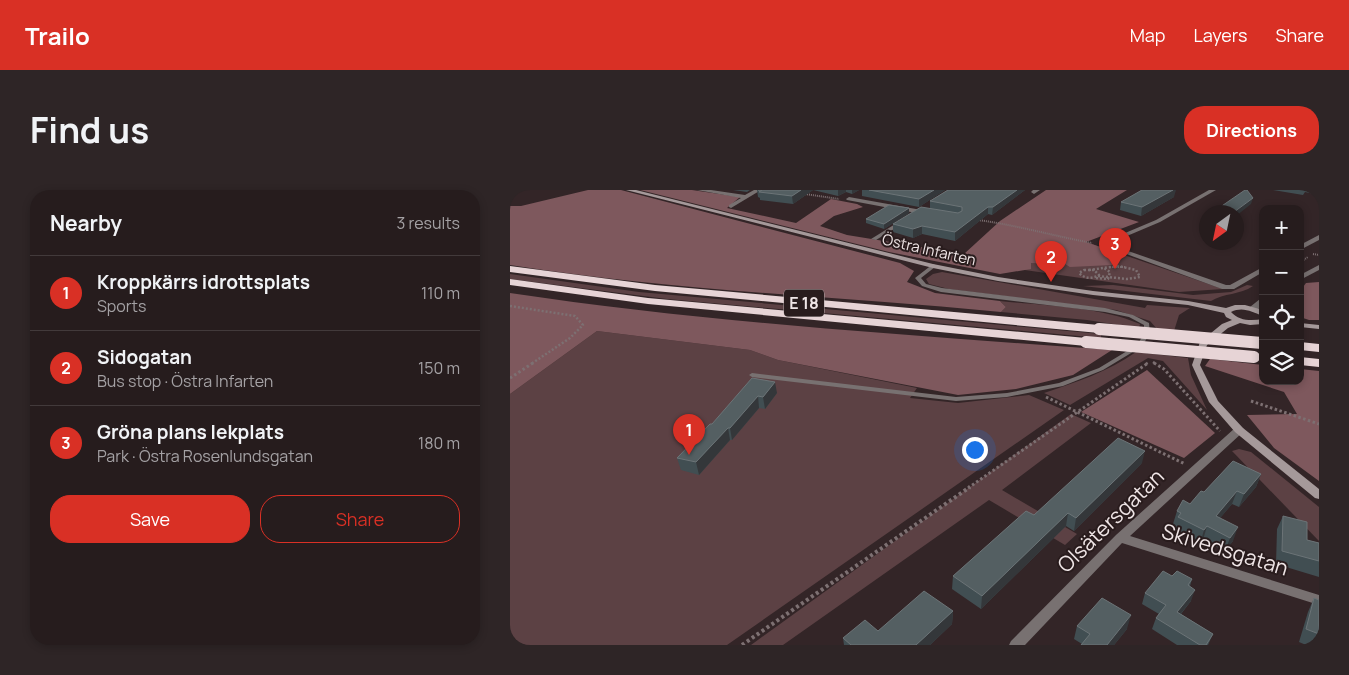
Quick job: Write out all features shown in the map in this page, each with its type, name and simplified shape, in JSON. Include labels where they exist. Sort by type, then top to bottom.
[{"type":"highway","name":"E 18","points":[[510,269],[664,289],[1259,343]]},
{"type":"highway","name":"E 18","points":[[510,282],[648,301],[1258,357]]},
{"type":"highway","points":[[1304,346],[1319,348]]},
{"type":"highway","points":[[1304,361],[1319,363]]},
{"type":"street","name":"Östra Infarten","points":[[629,190],[933,266],[998,279],[1102,294],[1188,303],[1227,311]]},
{"type":"street","points":[[700,190],[747,197]]},
{"type":"street","points":[[732,206],[758,190]]},
{"type":"street","points":[[1102,244],[1158,221],[1213,190]]},
{"type":"street","points":[[849,199],[860,194]]},
{"type":"street","points":[[849,199],[934,214]]},
{"type":"street","points":[[874,240],[926,206]]},
{"type":"street","points":[[1304,246],[1319,237]]},
{"type":"street","points":[[1102,244],[1229,288],[1259,271]]},
{"type":"street","points":[[1304,276],[1319,267]]},
{"type":"street","points":[[1253,308],[1259,304]]},
{"type":"street","points":[[1259,312],[1253,308],[1239,306],[1227,311],[1229,315],[1238,321],[1259,322]]},
{"type":"street","points":[[1238,321],[1225,326],[1202,344],[1196,365],[1214,402],[1238,430],[1319,495]]},
{"type":"street","points":[[1304,325],[1319,326]]},
{"type":"street","name":"Olsätersgatan","points":[[1016,645],[1120,538],[1238,430]]},
{"type":"street","name":"Skivedsgatan","points":[[1120,538],[1319,600]]},
{"type":"lane","points":[[752,375],[956,399],[1061,385],[1101,369],[1139,346],[1147,334],[1147,324],[1131,316],[1106,310],[941,290],[924,285],[918,278],[933,266]]},
{"type":"path","points":[[799,193],[849,199]]},
{"type":"path","points":[[978,220],[1003,223],[1051,236],[1102,244]]},
{"type":"path","points":[[1313,254],[1319,255]]},
{"type":"path","points":[[1113,265],[1134,268],[1140,278],[1133,280],[1109,276],[1085,277],[1079,274],[1082,270],[1089,270],[1113,265]]},
{"type":"path","points":[[1078,280],[1107,280],[1110,270],[1104,268]]},
{"type":"path","points":[[1089,270],[1098,272],[1097,277]]},
{"type":"path","points":[[1097,277],[1107,283]]},
{"type":"path","points":[[510,306],[575,316],[583,325],[570,338],[510,378]]},
{"type":"path","points":[[742,645],[1157,355]]},
{"type":"path","points":[[1150,361],[1164,369],[1228,440]]},
{"type":"path","points":[[1032,390],[1194,469]]},
{"type":"path","points":[[1251,401],[1319,424]]},
{"type":"shaded area","points":[[588,190],[621,190],[900,263],[914,271],[907,282],[935,293],[1000,301],[1006,307],[1001,312],[694,287],[571,274],[510,265],[510,206],[521,206]]},
{"type":"shaded area","points":[[640,190],[692,190],[740,197],[727,208],[796,223],[831,199],[857,204],[863,207],[834,216],[820,226],[847,235],[964,254],[1000,221],[1046,190],[1127,190],[1096,209],[1139,222],[1086,242],[1126,256],[1113,261],[1112,265],[1070,267],[1065,264],[1031,263],[1031,269],[1000,274],[889,252]]},
{"type":"shaded area","points":[[1092,244],[1223,289],[1179,292],[990,265]]},
{"type":"shaded area","points":[[942,272],[1145,308],[1147,305],[1190,308],[1179,315],[1174,331],[1157,329],[1150,321],[1116,310],[949,289],[929,284],[926,279],[933,274]]},
{"type":"shaded area","points":[[510,274],[639,292],[1101,334],[1101,338],[667,299],[510,279]]},
{"type":"shaded area","points":[[1319,282],[1319,320],[1304,318],[1304,286],[1306,283]]},
{"type":"shaded area","points":[[1113,285],[1193,295],[1231,292],[1247,285],[1253,286],[1211,301],[1083,286]]},
{"type":"shaded area","points":[[510,293],[735,320],[1112,350],[1073,375],[1016,389],[958,395],[778,360],[750,350],[597,331],[510,394]]},
{"type":"shaded area","points":[[1000,301],[1089,310],[1124,318],[1140,324],[1139,328],[1087,320],[1001,312],[1006,307]]},
{"type":"shaded area","points":[[597,331],[750,350],[778,360],[917,388],[910,398],[958,403],[1029,395],[1064,410],[727,645],[510,645],[510,394]]},
{"type":"shaded area","points":[[1136,352],[1188,358],[1191,375],[1207,410],[1163,361],[1148,358],[1070,405],[1044,393],[1103,371]]},
{"type":"shaded area","points":[[1210,359],[1259,365],[1259,384],[1205,366]]},
{"type":"shaded area","points":[[1304,369],[1319,371],[1319,481],[1274,448],[1247,415],[1297,414],[1284,392],[1263,385],[1304,385]]},
{"type":"shaded area","points":[[1147,370],[1215,433],[1184,458],[1081,412]]},
{"type":"shaded area","points":[[1071,414],[1091,423],[1002,490],[1077,534],[1065,545],[989,500],[783,645],[751,645]]},
{"type":"shaded area","points":[[1239,449],[1251,452],[1319,507],[1319,541],[1232,451]]},
{"type":"building","points":[[762,190],[801,190],[792,196],[759,192]]},
{"type":"building","points":[[869,190],[934,190],[919,199]]},
{"type":"building","points":[[948,190],[1017,190],[993,207],[988,207],[955,232],[922,226],[913,229],[893,224],[921,207],[958,213],[962,211],[962,207],[930,201]]},
{"type":"building","points":[[1142,190],[1173,190],[1142,207],[1121,202]]},
{"type":"building","points":[[1245,190],[1253,198],[1244,205],[1223,205]]},
{"type":"building","points":[[889,205],[909,208],[884,224],[866,219]]},
{"type":"building","points":[[752,378],[775,382],[763,397],[758,396],[730,428],[696,462],[677,458],[712,424]]},
{"type":"building","points":[[1118,438],[1145,451],[1076,518],[1068,513],[982,596],[953,576],[1026,511],[1034,515]]},
{"type":"building","points":[[1233,461],[1261,474],[1244,494],[1237,491],[1216,516],[1238,527],[1230,538],[1207,526],[1204,530],[1178,517],[1181,513],[1177,511],[1183,500],[1190,504]]},
{"type":"building","points":[[1283,516],[1307,522],[1307,540],[1319,543],[1319,561],[1282,551]]},
{"type":"building","points":[[1163,571],[1172,576],[1177,571],[1192,579],[1188,585],[1195,590],[1177,612],[1213,634],[1206,645],[1200,645],[1156,618],[1166,605],[1145,593]]},
{"type":"building","points":[[924,591],[953,611],[916,645],[851,645],[843,638],[865,620],[878,631]]},
{"type":"building","points":[[1102,598],[1131,615],[1107,645],[1081,645],[1090,634],[1077,626]]},
{"type":"building","points":[[1314,598],[1319,600],[1319,634],[1306,629]]},
{"type":"place","name":"Gröna plans lekplats","points":[[1115,269]]},
{"type":"place","name":"Sidogatan","points":[[1051,282]]},
{"type":"place","name":"Kroppkärrs idrottsplats","points":[[689,455]]}]
